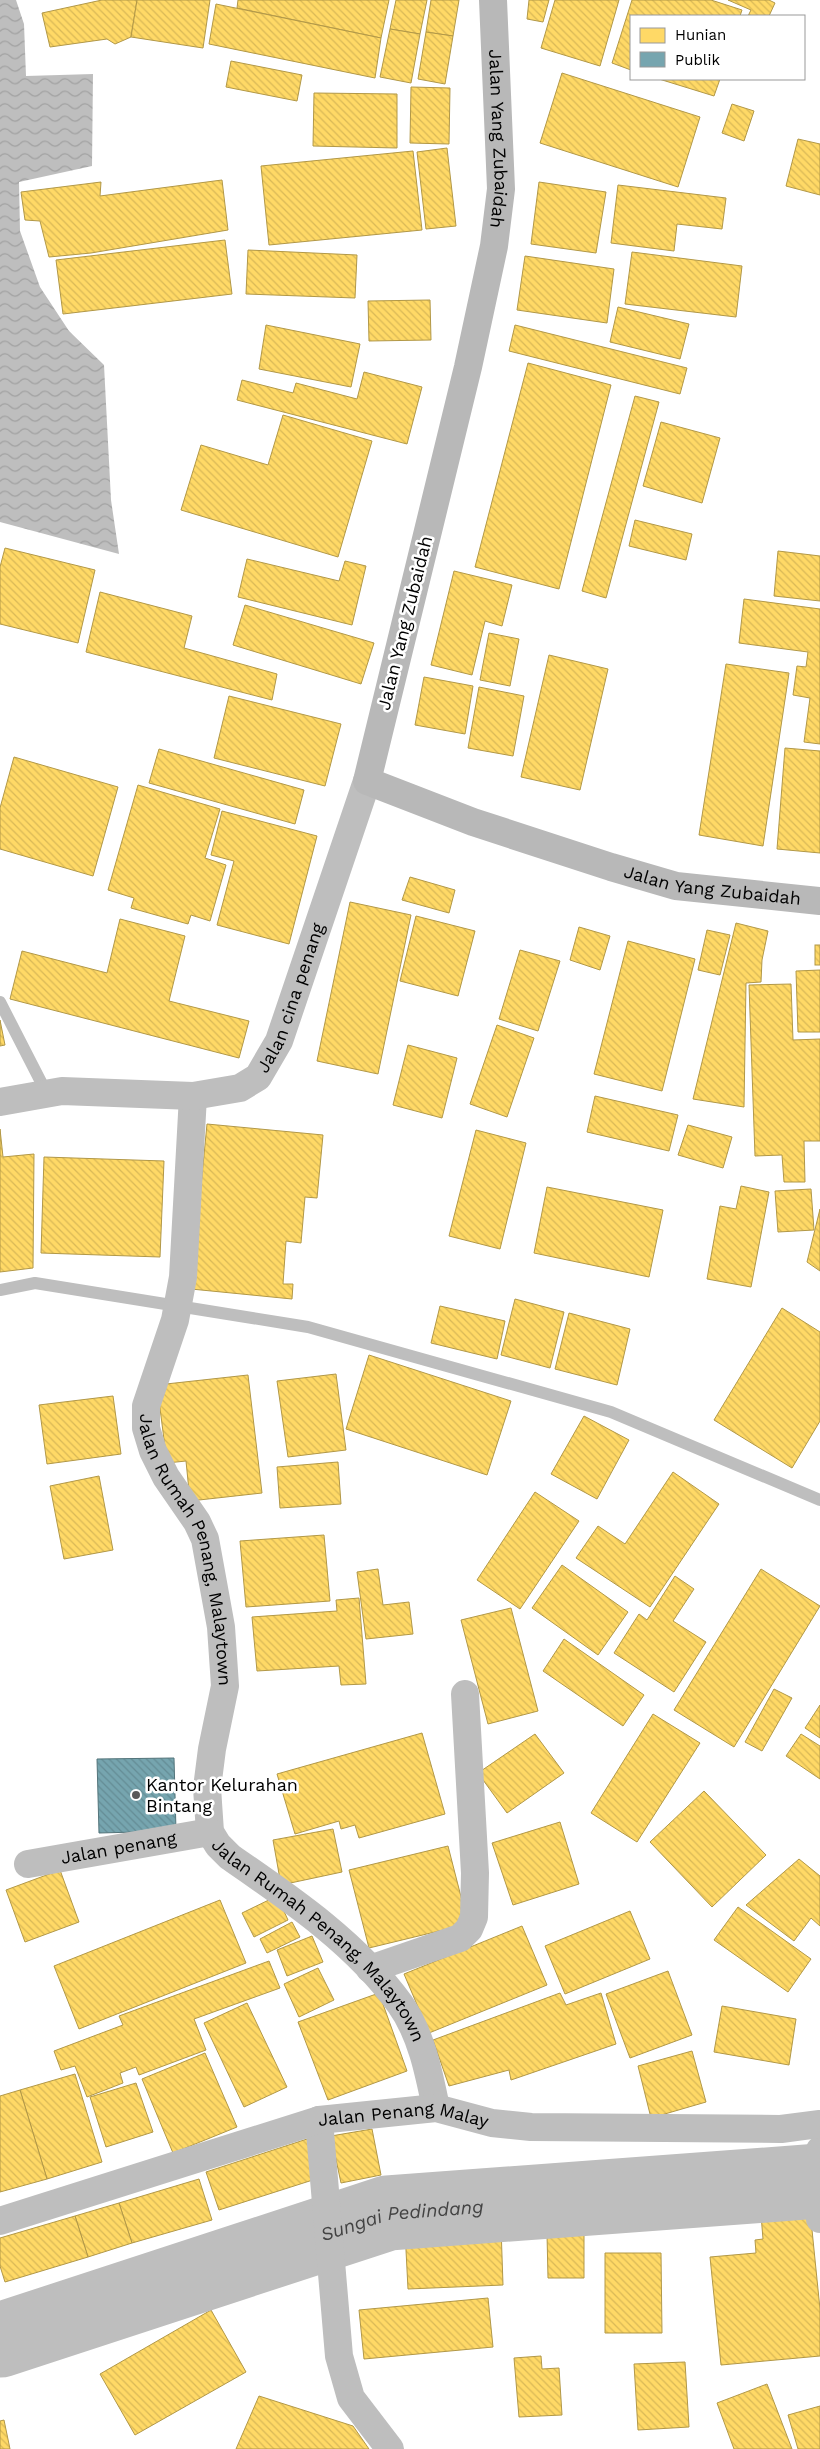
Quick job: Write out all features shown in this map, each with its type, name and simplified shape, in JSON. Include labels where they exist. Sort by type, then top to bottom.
[{"type":"street","name":"Jalan Yang Zubaidah","points":[[493,0],[501,188],[494,246],[468,368],[367,782],[473,822],[610,867],[676,886],[820,901]]},
{"type":"street","name":"Jalan cina penang","points":[[0,1102],[62,1091],[193,1096],[240,1088],[258,1077],[279,1041],[367,782]]},
{"type":"street","name":"Jalan Rumah Penang, Malaytown","points":[[193,1096],[183,1277],[175,1320],[146,1406],[146,1428],[154,1452],[166,1476],[198,1522],[205,1539],[221,1627],[225,1686],[212,1749],[207,1788],[210,1832],[218,1845],[230,1856],[319,1921],[370,1969],[401,2005],[417,2038],[430,2078],[436,2108]]},
{"type":"street","points":[[370,1969],[460,1938],[469,1929],[474,1917],[475,1873],[465,1694]]},
{"type":"street","name":"Jalan penang","points":[[28,1864],[210,1832]]},
{"type":"street","name":"Jalan Penang Malay","points":[[0,2221],[320,2120],[436,2108],[492,2123],[531,2127],[780,2129],[820,2124]]},
{"type":"street","points":[[320,2120],[328,2204],[338,2356],[351,2398],[390,2449]]},
{"type":"street","points":[[819,2161],[820,2219]]},
{"type":"water","points":[[0,0],[16,0],[24,24],[26,76],[93,74],[92,166],[19,182],[20,231],[40,287],[69,331],[104,365],[111,500],[119,554],[0,522]]},
{"type":"building: Hunian","points":[[102,0],[137,0],[131,37],[115,44],[107,39],[50,47],[42,13]]},
{"type":"building: Hunian","points":[[137,0],[210,0],[203,48],[131,37]]},
{"type":"building: Hunian","points":[[238,0],[389,0],[381,38],[237,8]]},
{"type":"building: Hunian","points":[[396,0],[427,0],[420,34],[390,29]]},
{"type":"building: Hunian","points":[[431,0],[459,0],[453,36],[426,32]]},
{"type":"building: Hunian","points":[[529,0],[549,0],[543,22],[527,19]]},
{"type":"building: Hunian","points":[[555,0],[619,0],[600,66],[541,48]]},
{"type":"building: Hunian","points":[[632,0],[711,0],[742,10],[740,15],[630,15],[630,70],[612,63]]},
{"type":"building: Hunian","points":[[728,0],[769,0],[775,3],[769,15],[748,15],[751,10]]},
{"type":"building: Hunian","points":[[216,4],[381,38],[375,78],[209,44]]},
{"type":"building: Hunian","points":[[390,29],[420,34],[411,83],[380,77]]},
{"type":"building: Hunian","points":[[426,32],[453,36],[445,84],[418,79]]},
{"type":"building: Hunian","points":[[231,61],[302,75],[297,101],[226,87]]},
{"type":"building: Hunian","points":[[562,73],[700,117],[678,187],[540,143]]},
{"type":"building: Hunian","points":[[662,80],[720,80],[714,96]]},
{"type":"building: Hunian","points":[[411,87],[450,88],[449,144],[410,143]]},
{"type":"building: Hunian","points":[[314,93],[397,94],[397,148],[313,146]]},
{"type":"building: Hunian","points":[[732,104],[754,111],[744,141],[722,133]]},
{"type":"building: Hunian","points":[[798,139],[820,144],[820,195],[786,186]]},
{"type":"building: Hunian","points":[[447,148],[456,226],[426,229],[417,152]]},
{"type":"building: Hunian","points":[[413,151],[422,230],[269,245],[261,166]]},
{"type":"building: Hunian","points":[[222,180],[228,230],[91,253],[49,257],[40,221],[25,220],[21,192],[101,182],[100,196]]},
{"type":"building: Hunian","points":[[539,182],[606,192],[596,253],[531,244]]},
{"type":"building: Hunian","points":[[618,185],[726,198],[722,229],[677,224],[674,251],[611,243]]},
{"type":"building: Hunian","points":[[225,240],[232,294],[63,314],[56,260]]},
{"type":"building: Hunian","points":[[248,250],[357,255],[355,298],[246,294]]},
{"type":"building: Hunian","points":[[632,252],[742,266],[736,317],[625,304]]},
{"type":"building: Hunian","points":[[525,256],[614,269],[607,323],[517,310]]},
{"type":"building: Hunian","points":[[430,300],[431,340],[369,341],[368,301]]},
{"type":"building: Hunian","points":[[618,307],[689,324],[680,359],[610,342]]},
{"type":"building: Hunian","points":[[266,325],[360,344],[351,387],[259,369]]},
{"type":"building: Hunian","points":[[515,325],[687,368],[680,394],[509,351]]},
{"type":"building: Hunian","points":[[528,363],[611,385],[559,589],[475,567]]},
{"type":"building: Hunian","points":[[364,372],[422,387],[407,444],[237,400],[242,380],[293,393],[296,383],[357,399]]},
{"type":"building: Hunian","points":[[635,396],[659,402],[606,598],[582,591]]},
{"type":"building: Hunian","points":[[283,415],[372,441],[338,557],[181,510],[201,445],[268,465]]},
{"type":"building: Hunian","points":[[661,422],[720,438],[702,503],[643,486]]},
{"type":"building: Hunian","points":[[635,520],[692,534],[686,560],[629,546]]},
{"type":"building: Hunian","points":[[5,548],[95,570],[78,643],[0,624],[0,567]]},
{"type":"building: Hunian","points":[[778,551],[820,556],[820,601],[774,596]]},
{"type":"building: Hunian","points":[[247,559],[339,581],[345,561],[366,566],[352,625],[238,597]]},
{"type":"building: Hunian","points":[[454,571],[512,585],[502,626],[485,621],[472,675],[431,665]]},
{"type":"building: Hunian","points":[[100,592],[192,616],[184,648],[277,674],[272,700],[86,652]]},
{"type":"building: Hunian","points":[[744,599],[820,609],[820,744],[804,742],[810,698],[793,695],[797,666],[806,667],[808,652],[739,643]]},
{"type":"building: Hunian","points":[[245,605],[374,643],[361,684],[233,645]]},
{"type":"building: Hunian","points":[[489,633],[519,639],[510,686],[480,680]]},
{"type":"building: Hunian","points":[[549,655],[608,669],[580,790],[521,777]]},
{"type":"building: Hunian","points":[[726,664],[789,673],[763,846],[699,835]]},
{"type":"building: Hunian","points":[[424,677],[473,686],[465,734],[415,725]]},
{"type":"building: Hunian","points":[[479,687],[524,696],[513,756],[468,748]]},
{"type":"building: Hunian","points":[[229,696],[341,724],[325,786],[214,758]]},
{"type":"building: Hunian","points":[[785,748],[820,751],[820,853],[777,849]]},
{"type":"building: Hunian","points":[[159,749],[304,790],[295,824],[149,783]]},
{"type":"building: Hunian","points":[[14,757],[118,787],[93,876],[0,849],[0,808]]},
{"type":"building: Hunian","points":[[138,785],[220,809],[205,858],[226,865],[210,921],[191,915],[188,924],[131,908],[134,898],[108,890]]},
{"type":"building: Hunian","points":[[222,811],[317,836],[289,944],[217,925],[234,861],[211,855]]},
{"type":"building: Hunian","points":[[410,877],[455,890],[449,913],[402,900]]},
{"type":"building: Hunian","points":[[350,902],[411,915],[378,1074],[317,1061]]},
{"type":"building: Hunian","points":[[416,916],[475,931],[458,996],[400,981]]},
{"type":"building: Hunian","points":[[120,919],[185,936],[169,1001],[249,1021],[239,1058],[10,999],[22,951],[107,973]]},
{"type":"building: Hunian","points":[[736,923],[768,931],[762,960],[761,982],[746,983],[744,1107],[693,1099]]},
{"type":"building: Hunian","points":[[579,927],[610,936],[600,970],[570,960]]},
{"type":"building: Hunian","points":[[707,930],[730,935],[720,975],[698,970]]},
{"type":"building: Hunian","points":[[628,941],[695,959],[662,1091],[594,1074]]},
{"type":"building: Hunian","points":[[815,945],[820,945],[820,965],[815,965]]},
{"type":"building: Hunian","points":[[520,950],[560,961],[538,1031],[499,1019]]},
{"type":"building: Hunian","points":[[820,970],[820,1032],[798,1032],[796,971]]},
{"type":"building: Hunian","points":[[791,984],[793,1040],[820,1039],[820,1141],[804,1141],[805,1182],[784,1182],[782,1155],[755,1156],[749,985]]},
{"type":"building: Hunian","points":[[0,1020],[5,1045],[0,1046]]},
{"type":"building: Hunian","points":[[497,1025],[534,1038],[507,1117],[470,1104]]},
{"type":"building: Hunian","points":[[408,1045],[457,1058],[442,1118],[393,1105]]},
{"type":"building: Hunian","points":[[595,1096],[678,1115],[669,1151],[587,1132]]},
{"type":"building: Hunian","points":[[207,1124],[323,1135],[317,1198],[305,1197],[301,1243],[286,1241],[283,1284],[293,1284],[292,1299],[191,1289]]},
{"type":"building: Hunian","points":[[688,1125],[732,1137],[723,1168],[678,1155]]},
{"type":"building: Hunian","points":[[0,1129],[3,1157],[34,1154],[33,1268],[0,1272]]},
{"type":"building: Hunian","points":[[476,1130],[526,1143],[500,1249],[449,1236]]},
{"type":"building: Hunian","points":[[44,1157],[164,1161],[160,1257],[41,1253]]},
{"type":"building: Hunian","points":[[741,1186],[769,1192],[751,1287],[707,1279],[720,1206],[736,1209]]},
{"type":"building: Hunian","points":[[547,1187],[663,1210],[649,1277],[534,1253]]},
{"type":"building: Hunian","points":[[811,1189],[814,1230],[778,1232],[775,1191]]},
{"type":"building: Hunian","points":[[820,1209],[820,1271],[807,1262]]},
{"type":"building: Hunian","points":[[515,1299],[564,1312],[550,1368],[501,1355]]},
{"type":"building: Hunian","points":[[440,1306],[505,1321],[497,1359],[431,1343]]},
{"type":"building: Hunian","points":[[782,1308],[820,1332],[820,1421],[792,1468],[714,1420]]},
{"type":"building: Hunian","points":[[569,1313],[630,1329],[617,1385],[555,1369]]},
{"type":"building: Hunian","points":[[369,1355],[511,1401],[487,1475],[346,1429]]},
{"type":"building: Hunian","points":[[336,1374],[346,1450],[288,1457],[277,1381]]},
{"type":"building: Hunian","points":[[248,1375],[262,1493],[190,1501],[186,1461],[167,1463],[157,1385]]},
{"type":"building: Hunian","points":[[113,1396],[121,1454],[47,1464],[39,1405]]},
{"type":"building: Hunian","points":[[584,1416],[629,1440],[597,1499],[551,1474]]},
{"type":"building: Hunian","points":[[338,1462],[341,1504],[280,1508],[277,1467]]},
{"type":"building: Hunian","points":[[673,1472],[719,1504],[650,1607],[576,1558],[598,1526],[625,1544]]},
{"type":"building: Hunian","points":[[99,1476],[113,1550],[64,1559],[50,1486]]},
{"type":"building: Hunian","points":[[535,1492],[579,1521],[520,1609],[477,1580]]},
{"type":"building: Hunian","points":[[324,1535],[330,1601],[246,1607],[240,1541]]},
{"type":"building: Hunian","points":[[562,1565],[628,1612],[598,1655],[532,1608]]},
{"type":"building: Hunian","points":[[378,1569],[383,1605],[409,1602],[413,1634],[366,1639],[357,1572]]},
{"type":"building: Hunian","points":[[761,1569],[820,1606],[734,1747],[674,1710]]},
{"type":"building: Hunian","points":[[675,1576],[694,1589],[673,1621],[706,1642],[674,1692],[614,1653],[639,1614],[647,1620]]},
{"type":"building: Hunian","points":[[359,1598],[366,1684],[341,1685],[339,1666],[257,1671],[252,1617],[337,1611],[336,1600]]},
{"type":"building: Hunian","points":[[511,1608],[538,1711],[488,1724],[461,1620]]},
{"type":"building: Hunian","points":[[564,1639],[644,1695],[623,1726],[543,1671]]},
{"type":"building: Hunian","points":[[774,1689],[792,1698],[762,1751],[745,1742]]},
{"type":"building: Hunian","points":[[820,1705],[820,1738],[805,1728]]},
{"type":"building: Hunian","points":[[653,1714],[700,1743],[637,1842],[591,1813]]},
{"type":"building: Hunian","points":[[422,1733],[445,1814],[359,1838],[355,1825],[341,1829],[339,1821],[295,1834],[277,1774]]},
{"type":"building: Hunian","points":[[535,1734],[564,1773],[507,1813],[478,1773]]},
{"type":"building: Hunian","points":[[801,1734],[820,1746],[820,1779],[786,1756]]},
{"type":"building: Hunian","points":[[704,1791],[766,1855],[712,1907],[650,1842]]},
{"type":"building: Hunian","points":[[560,1822],[579,1884],[513,1905],[492,1843]]},
{"type":"building: Hunian","points":[[333,1829],[342,1872],[281,1885],[273,1840]]},
{"type":"building: Hunian","points":[[448,1846],[468,1924],[369,1948],[349,1870]]},
{"type":"building: Hunian","points":[[799,1859],[820,1876],[820,1926],[811,1918],[794,1941],[746,1905]]},
{"type":"building: Hunian","points":[[60,1870],[79,1922],[25,1942],[6,1890]]},
{"type":"building: Hunian","points":[[277,1896],[288,1920],[254,1937],[242,1913]]},
{"type":"building: Hunian","points":[[220,1900],[246,1963],[79,2029],[54,1966]]},
{"type":"building: Hunian","points":[[738,1907],[811,1959],[788,1992],[714,1940]]},
{"type":"building: Hunian","points":[[630,1911],[650,1959],[565,1994],[545,1946]]},
{"type":"building: Hunian","points":[[292,1922],[300,1937],[267,1953],[260,1939]]},
{"type":"building: Hunian","points":[[522,1926],[547,1985],[429,2033],[404,1974]]},
{"type":"building: Hunian","points":[[312,1936],[323,1962],[287,1976],[277,1950]]},
{"type":"building: Hunian","points":[[269,1961],[280,1988],[194,2019],[206,2050],[139,2075],[136,2067],[120,2073],[123,2083],[87,2097],[75,2066],[61,2070],[54,2051],[123,2025],[119,2016]]},
{"type":"building: Hunian","points":[[318,1968],[334,2000],[299,2017],[284,1984]]},
{"type":"building: Hunian","points":[[668,1971],[692,2035],[630,2058],[606,1994]]},
{"type":"building: Hunian","points":[[379,1993],[407,2071],[328,2100],[298,2022]]},
{"type":"building: Hunian","points":[[560,1993],[566,2005],[601,1993],[616,2044],[511,2080],[509,2070],[449,2086],[433,2040]]},
{"type":"building: Hunian","points":[[247,2003],[287,2087],[244,2107],[204,2023]]},
{"type":"building: Hunian","points":[[722,2006],[796,2019],[789,2065],[714,2052]]},
{"type":"building: Hunian","points":[[692,2051],[706,2102],[651,2118],[638,2066]]},
{"type":"building: Hunian","points":[[205,2053],[237,2127],[173,2153],[142,2079]]},
{"type":"building: Hunian","points":[[75,2074],[102,2162],[47,2179],[20,2090]]},
{"type":"building: Hunian","points":[[136,2083],[153,2132],[106,2147],[90,2097]]},
{"type":"building: Hunian","points":[[20,2090],[47,2179],[0,2192],[0,2096]]},
{"type":"building: Hunian","points":[[372,2129],[381,2175],[341,2183],[331,2136]]},
{"type":"building: Hunian","points":[[307,2139],[319,2178],[219,2210],[206,2172]]},
{"type":"building: Hunian","points":[[199,2179],[212,2220],[132,2243],[119,2203]]},
{"type":"building: Hunian","points":[[119,2203],[132,2243],[88,2257],[75,2216]]},
{"type":"building: Hunian","points":[[810,2210],[820,2309],[820,2356],[721,2365],[710,2257],[756,2253],[755,2240],[763,2239],[761,2215]]},
{"type":"building: Hunian","points":[[75,2216],[88,2257],[5,2282],[0,2266],[0,2238]]},
{"type":"building: Hunian","points":[[501,2227],[503,2285],[408,2289],[405,2231]]},
{"type":"building: Hunian","points":[[547,2234],[584,2235],[584,2278],[548,2278]]},
{"type":"building: Hunian","points":[[605,2253],[661,2253],[662,2333],[605,2333]]},
{"type":"building: Hunian","points":[[488,2298],[493,2347],[364,2359],[359,2310]]},
{"type":"building: Hunian","points":[[211,2310],[246,2372],[135,2435],[100,2374]]},
{"type":"building: Hunian","points":[[541,2356],[542,2369],[559,2368],[562,2415],[519,2417],[514,2358]]},
{"type":"building: Hunian","points":[[685,2362],[689,2427],[638,2430],[634,2364]]},
{"type":"building: Hunian","points":[[767,2384],[792,2449],[734,2449],[717,2403]]},
{"type":"building: Hunian","points":[[259,2396],[353,2426],[369,2449],[236,2449]]},
{"type":"building: Hunian","points":[[820,2406],[820,2449],[798,2449],[788,2415]]},
{"type":"building: Hunian","points":[[4,2420],[10,2449],[0,2449],[0,2421]]},
{"type":"building: Publik","name":"Kantor Kelurahan Bintang","points":[[174,1758],[176,1831],[99,1833],[97,1759]]},
{"type":"waterway","points":[[0,1002],[41,1082]]},
{"type":"waterway","points":[[0,1290],[35,1283],[308,1327],[611,1412],[820,1500]]},
{"type":"waterway","name":"Sungai Pedindang","points":[[0,2340],[388,2213],[820,2181]]},
{"type":"place","name":"Kantor Kelurahan Bintang","points":[[136,1795]]}]
